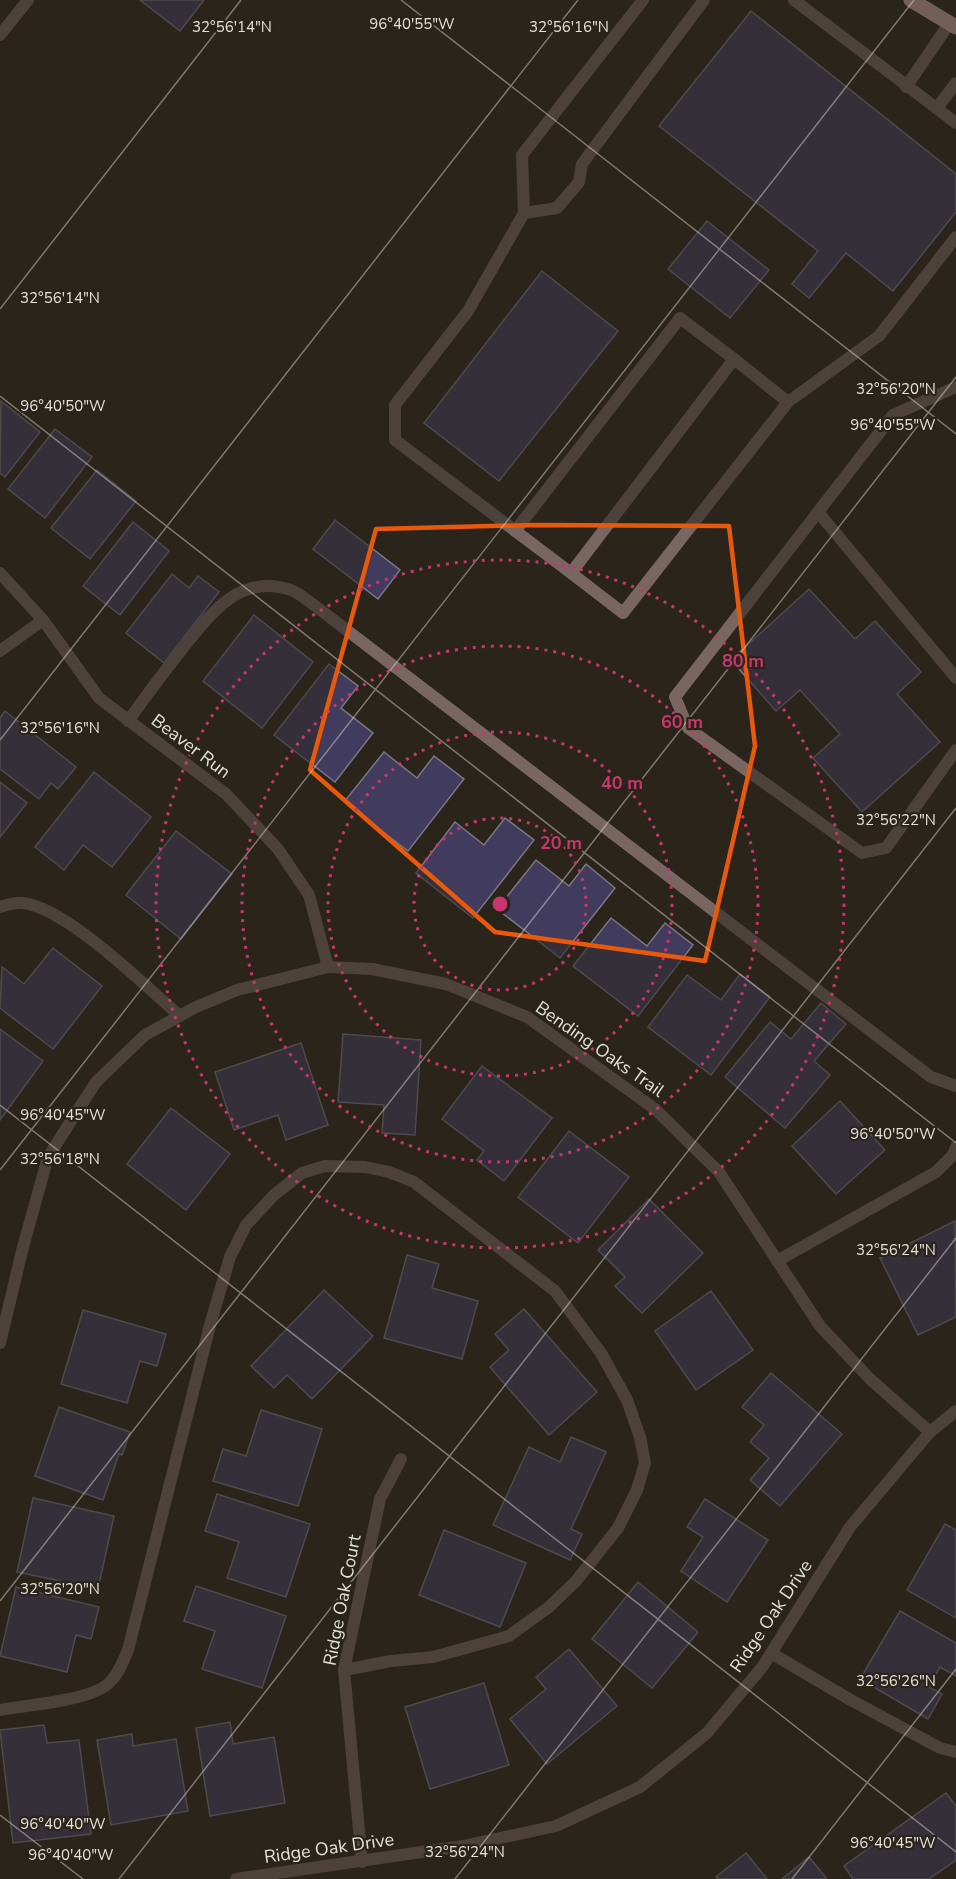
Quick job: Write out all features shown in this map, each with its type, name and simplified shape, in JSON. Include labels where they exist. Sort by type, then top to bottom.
[{"type":"main road","points":[[910,0],[953,25]]},
{"type":"street","points":[[0,35],[28,0]]},
{"type":"street","points":[[643,0],[522,155],[524,213],[468,311],[395,405],[395,440],[623,613],[788,402],[879,336],[956,237]]},
{"type":"street","points":[[524,213],[557,208],[579,182],[582,164],[704,0]]},
{"type":"street","points":[[794,0],[956,123]]},
{"type":"street","points":[[906,87],[953,25]]},
{"type":"street","points":[[937,108],[956,83]]},
{"type":"street","points":[[515,531],[680,318],[788,402]]},
{"type":"street","points":[[571,573],[734,359]]},
{"type":"street","points":[[956,387],[893,416],[675,697],[688,728],[862,853],[886,848],[956,750]]},
{"type":"street","points":[[818,512],[956,678]]},
{"type":"street","name":"Beaver Run","points":[[0,573],[43,620],[99,698],[225,794],[278,849],[309,895],[328,967]]},
{"type":"street","points":[[128,721],[210,613],[232,595],[269,586],[292,590],[931,1077],[956,1086]]},
{"type":"street","points":[[0,651],[43,620]]},
{"type":"street","points":[[0,906],[22,903],[42,909],[77,928],[180,1016]]},
{"type":"street","name":"Bending Oaks Trail","points":[[0,1343],[48,1157],[96,1082],[145,1035],[237,990],[328,967],[372,969],[446,984],[527,1017],[655,1109],[719,1172],[820,1326],[870,1379],[930,1432]]},
{"type":"street","points":[[777,1261],[936,1172],[953,1155],[956,1148]]},
{"type":"street","points":[[0,1710],[94,1693],[110,1682],[120,1668],[128,1650],[207,1336],[230,1257],[246,1225],[274,1195],[302,1173],[325,1166],[365,1167],[389,1172],[414,1182],[555,1291],[602,1353],[627,1400],[640,1437],[645,1463],[637,1490],[618,1528],[576,1581],[549,1607],[509,1636],[433,1658],[391,1660],[345,1670]]},
{"type":"street","name":"Ridge Oak Drive","points":[[236,1879],[463,1846],[556,1826],[640,1787],[707,1733],[763,1666],[850,1527],[930,1432],[956,1411]]},
{"type":"street","name":"Ridge Oak Court","points":[[362,1862],[345,1670],[380,1499],[401,1459]]},
{"type":"street","points":[[771,1653],[930,1743],[956,1752]]},
{"type":"highlighted area","points":[[533,525],[729,526],[755,746],[705,961],[495,932],[310,770],[376,529]]},
{"type":"building","points":[[140,0],[204,0],[180,31]]},
{"type":"building","points":[[751,11],[956,174],[956,212],[893,291],[846,253],[809,298],[792,284],[818,251],[659,126]]},
{"type":"building","points":[[707,221],[769,270],[730,318],[668,269]]},
{"type":"building","points":[[542,271],[618,331],[499,481],[424,423]]},
{"type":"building","points":[[1,401],[40,432],[5,477],[0,473]]},
{"type":"building","points":[[55,429],[92,457],[45,518],[8,489]]},
{"type":"building","points":[[97,470],[136,501],[90,559],[51,528]]},
{"type":"building","points":[[335,520],[400,570],[378,599],[313,549]]},
{"type":"building","points":[[133,522],[169,551],[120,615],[83,586]]},
{"type":"building","points":[[172,574],[189,588],[198,576],[219,592],[164,663],[126,633]]},
{"type":"building","points":[[809,589],[855,639],[875,621],[921,672],[897,694],[940,742],[862,812],[813,758],[840,734],[800,690],[776,711],[731,660]]},
{"type":"building","points":[[254,615],[313,662],[262,728],[203,681]]},
{"type":"building","points":[[329,664],[358,686],[341,708],[373,733],[335,782],[274,735]]},
{"type":"building","points":[[5,711],[76,767],[58,789],[51,783],[39,799],[0,769],[0,718]]},
{"type":"building","points":[[384,752],[417,778],[434,756],[464,779],[408,851],[344,802]]},
{"type":"building","points":[[94,772],[151,817],[112,867],[83,845],[64,870],[35,847]]},
{"type":"building","points":[[0,782],[27,803],[0,837]]},
{"type":"building","points":[[505,818],[534,840],[473,918],[416,873],[455,822],[484,845]]},
{"type":"building","points":[[176,831],[232,874],[181,939],[126,895]]},
{"type":"building","points":[[536,860],[569,886],[586,864],[615,888],[560,958],[497,909]]},
{"type":"building","points":[[611,918],[647,946],[665,923],[693,945],[638,1016],[573,966]]},
{"type":"building","points":[[53,948],[102,986],[53,1049],[0,1008],[2,967],[24,984]]},
{"type":"building","points":[[740,974],[770,997],[711,1075],[648,1027],[687,975],[721,1000]]},
{"type":"building","points":[[821,1003],[846,1024],[814,1061],[830,1075],[785,1128],[725,1077],[770,1022],[791,1039]]},
{"type":"building","points":[[0,1029],[43,1061],[0,1120]]},
{"type":"building","points":[[343,1034],[421,1040],[415,1135],[382,1133],[384,1105],[338,1102]]},
{"type":"building","points":[[301,1043],[328,1125],[286,1140],[278,1115],[234,1130],[215,1072]]},
{"type":"building","points":[[482,1066],[552,1118],[504,1181],[477,1160],[484,1151],[442,1119]]},
{"type":"building","points":[[840,1101],[885,1150],[836,1194],[792,1146]]},
{"type":"building","points":[[171,1108],[230,1154],[186,1210],[127,1164]]},
{"type":"building","points":[[569,1131],[629,1177],[578,1243],[518,1197]]},
{"type":"building","points":[[649,1199],[703,1253],[642,1313],[615,1286],[625,1277],[598,1250]]},
{"type":"building","points":[[955,1221],[956,1317],[918,1335],[880,1258]]},
{"type":"building","points":[[407,1255],[439,1264],[432,1288],[478,1301],[462,1359],[384,1338]]},
{"type":"building","points":[[324,1290],[373,1336],[312,1399],[287,1375],[274,1388],[251,1366]]},
{"type":"building","points":[[711,1291],[753,1350],[696,1390],[655,1331]]},
{"type":"building","points":[[524,1309],[597,1392],[549,1435],[490,1367],[509,1350],[495,1334]]},
{"type":"building","points":[[83,1310],[166,1334],[157,1366],[140,1361],[127,1403],[61,1384]]},
{"type":"building","points":[[771,1373],[842,1434],[780,1506],[750,1480],[769,1458],[750,1442],[764,1425],[742,1407]]},
{"type":"building","points":[[59,1407],[130,1432],[122,1455],[119,1454],[103,1500],[35,1476]]},
{"type":"building","points":[[261,1410],[322,1429],[298,1506],[213,1481],[223,1449],[246,1456]]},
{"type":"building","points":[[571,1437],[606,1452],[571,1529],[582,1534],[570,1560],[493,1525],[529,1447],[560,1462]]},
{"type":"building","points":[[217,1494],[310,1524],[286,1597],[227,1578],[239,1542],[205,1531]]},
{"type":"building","points":[[33,1498],[114,1516],[98,1589],[17,1572]]},
{"type":"building","points":[[705,1499],[768,1540],[727,1602],[681,1571],[703,1537],[687,1527]]},
{"type":"building","points":[[945,1524],[956,1530],[956,1618],[907,1590]]},
{"type":"building","points":[[444,1530],[526,1563],[500,1627],[419,1595]]},
{"type":"building","points":[[638,1582],[698,1632],[652,1688],[592,1639]]},
{"type":"building","points":[[196,1586],[286,1616],[262,1688],[202,1669],[215,1631],[184,1621]]},
{"type":"building","points":[[16,1587],[99,1607],[91,1639],[76,1635],[67,1672],[0,1656]]},
{"type":"building","points":[[900,1611],[956,1643],[956,1676],[940,1667],[929,1687],[942,1694],[928,1719],[860,1679]]},
{"type":"building","points":[[569,1649],[617,1706],[547,1764],[510,1719],[546,1689],[536,1677]]},
{"type":"building","points":[[484,1683],[509,1765],[430,1789],[405,1707]]},
{"type":"building","points":[[230,1722],[233,1744],[274,1737],[285,1803],[210,1816],[196,1728]]},
{"type":"building","points":[[44,1725],[47,1743],[79,1740],[91,1834],[13,1843],[0,1730]]},
{"type":"building","points":[[132,1734],[133,1746],[176,1739],[188,1811],[111,1825],[97,1740]]},
{"type":"building","points":[[946,1793],[956,1806],[956,1860],[929,1879],[853,1879],[844,1866]]},
{"type":"building","points":[[746,1853],[767,1879],[718,1879],[716,1877]]},
{"type":"building","points":[[809,1857],[827,1879],[782,1879]]}]
